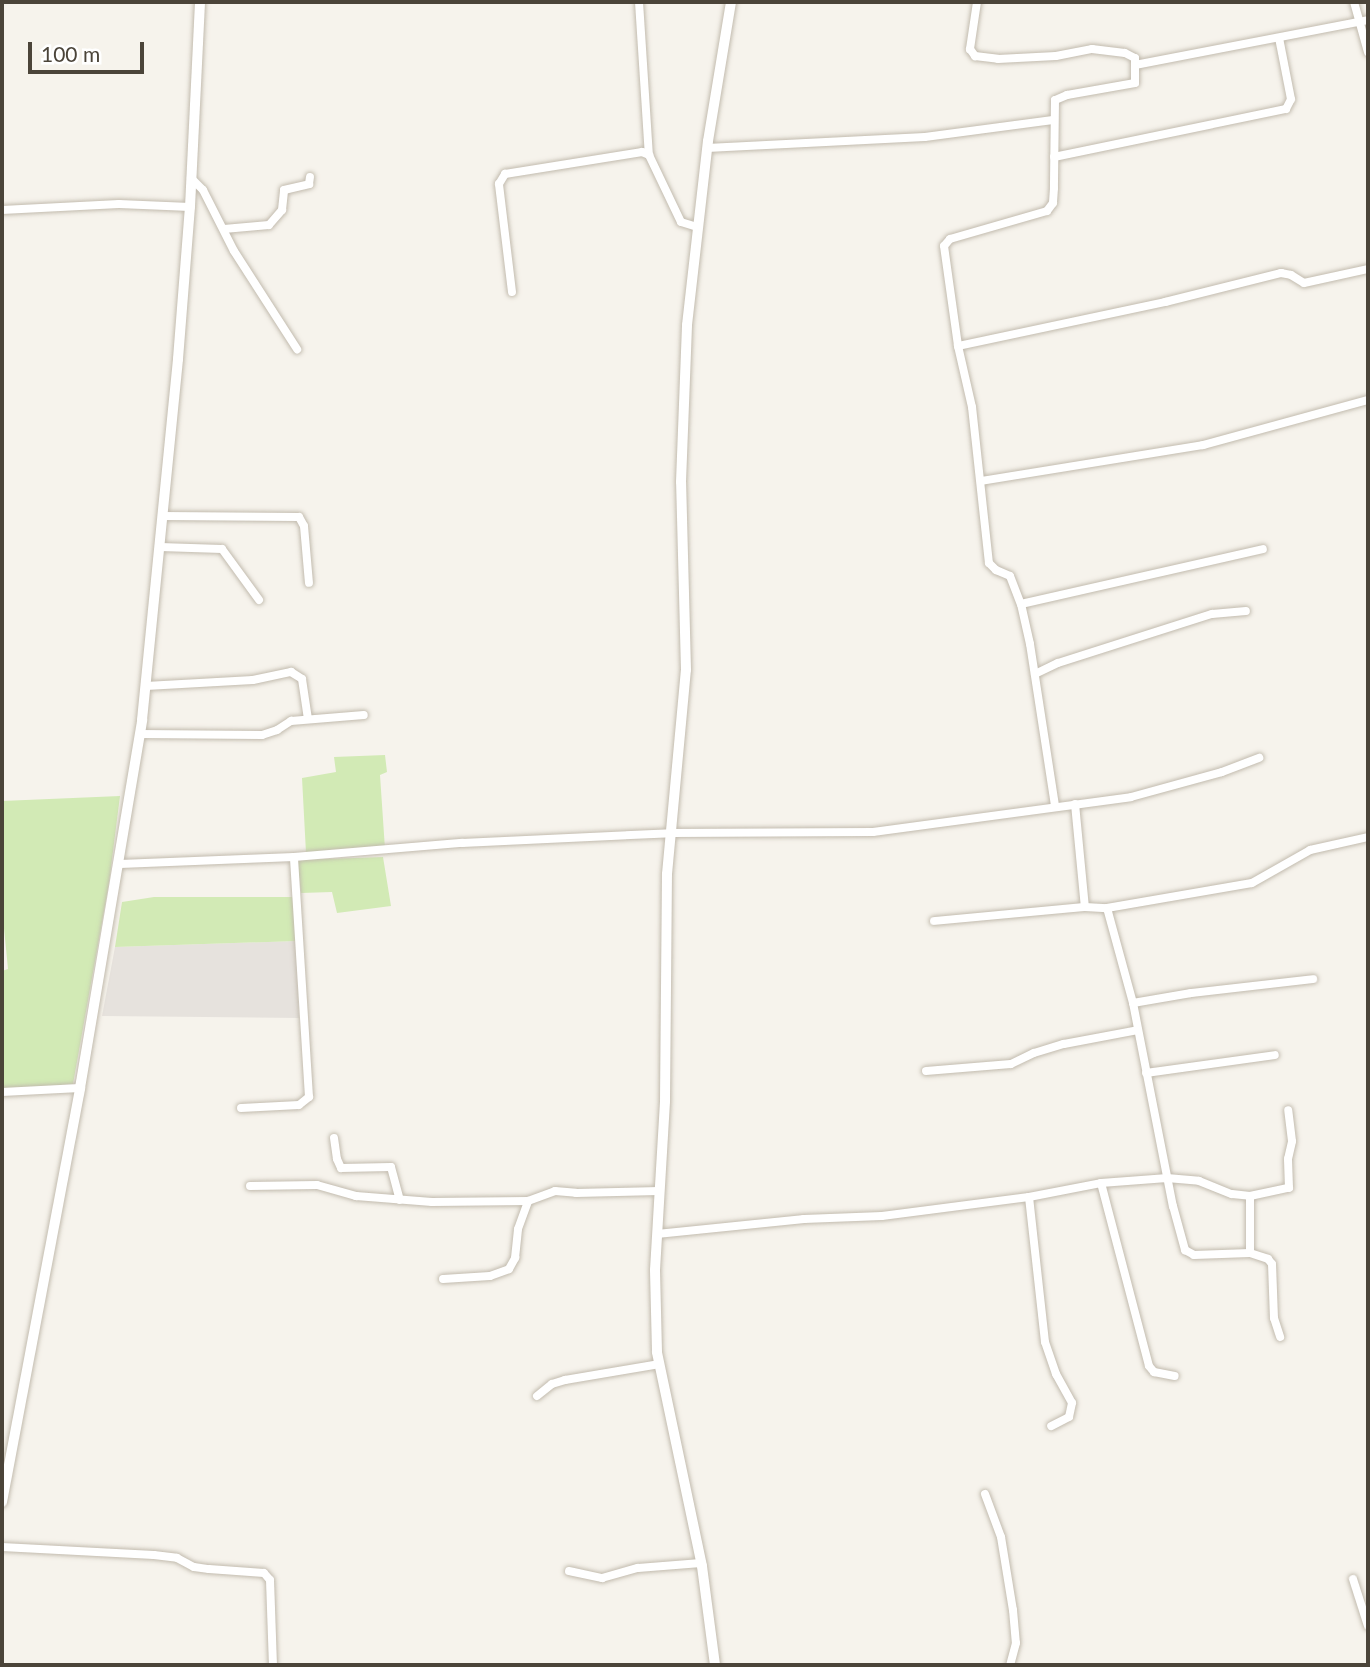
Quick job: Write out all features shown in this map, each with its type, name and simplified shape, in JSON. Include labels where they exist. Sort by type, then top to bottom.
[{"type":"street","points":[[2,1502],[80,1088],[140,734],[160,547],[190,207],[200,2]]},
{"type":"street","points":[[639,2],[649,155],[681,222],[697,228]]},
{"type":"street","points":[[715,1665],[701,1563],[660,1364],[656,1316],[657,1234],[665,1101],[666,911],[684,708],[681,482],[687,325],[707,149],[731,2]]},
{"type":"street","points":[[977,2],[970,49],[975,56],[998,59],[1056,56],[1092,49],[1131,55],[1135,65],[1136,81],[1133,84],[1058,98],[1053,105],[1053,203],[1047,211],[997,223],[946,242],[944,246],[958,346],[972,407],[989,563],[996,570],[1010,576],[1021,604],[1035,674],[1055,806]]},
{"type":"street","points":[[1354,2],[1364,21],[1368,52]]},
{"type":"street","points":[[1135,65],[1364,21]]},
{"type":"street","points":[[1054,157],[1286,109],[1291,99],[1279,38]]},
{"type":"street","points":[[707,149],[925,137],[1053,121]]},
{"type":"street","points":[[512,292],[499,184],[505,174],[642,152],[649,155]]},
{"type":"street","points":[[224,229],[269,225],[282,210],[284,190],[309,184],[310,177]]},
{"type":"street","points":[[191,178],[203,190],[234,251],[297,349]]},
{"type":"street","points":[[2,210],[119,204],[190,207]]},
{"type":"street","points":[[958,346],[1281,274],[1291,275],[1304,283],[1368,269]]},
{"type":"street","points":[[981,481],[1203,444],[1368,400]]},
{"type":"street","points":[[162,516],[299,517],[304,526],[309,583]]},
{"type":"street","points":[[160,547],[222,549],[259,600]]},
{"type":"street","points":[[1021,604],[1263,549]]},
{"type":"street","points":[[1035,674],[1058,663],[1212,614],[1246,611]]},
{"type":"street","points":[[146,686],[253,680],[291,672],[302,679],[308,719]]},
{"type":"street","points":[[140,734],[261,735],[277,730],[291,721],[364,715]]},
{"type":"street","points":[[120,864],[294,857],[462,843],[671,834],[873,832],[1131,797],[1223,772],[1259,758]]},
{"type":"street","points":[[1075,804],[1085,907]]},
{"type":"street","points":[[934,921],[1085,907],[1107,908],[1252,883],[1310,850],[1368,837]]},
{"type":"street","points":[[241,1108],[299,1105],[309,1097],[294,857]]},
{"type":"street","points":[[1107,908],[1133,1003],[1180,1235],[1189,1254],[1250,1253],[1258,1254],[1272,1264],[1274,1318],[1280,1337]]},
{"type":"street","points":[[1133,1003],[1181,994],[1313,979]]},
{"type":"street","points":[[926,1071],[1011,1065],[1034,1052],[1138,1030]]},
{"type":"street","points":[[1146,1073],[1275,1055]]},
{"type":"street","points":[[2,1092],[80,1088]]},
{"type":"street","points":[[657,1234],[804,1219],[882,1216],[1029,1197],[1101,1183],[1167,1178],[1199,1181],[1232,1194],[1250,1196],[1289,1188],[1287,1158],[1292,1141],[1287,1110]]},
{"type":"street","points":[[334,1138],[341,1168],[391,1167],[400,1200]]},
{"type":"street","points":[[1101,1183],[1149,1366],[1154,1372],[1175,1376]]},
{"type":"street","points":[[250,1186],[317,1185],[356,1196],[400,1200],[528,1201],[555,1191],[576,1194],[659,1191]]},
{"type":"street","points":[[1250,1196],[1250,1253]]},
{"type":"street","points":[[1029,1197],[1045,1342],[1056,1374],[1072,1402],[1069,1417],[1051,1426]]},
{"type":"street","points":[[443,1279],[490,1276],[509,1269],[515,1258],[518,1229],[528,1201]]},
{"type":"street","points":[[537,1396],[552,1384],[565,1380],[660,1364]]},
{"type":"street","points":[[985,1493],[1001,1537],[1013,1610],[1016,1643],[1010,1665]]},
{"type":"street","points":[[2,1547],[153,1555],[177,1558],[194,1567],[264,1573],[270,1580],[273,1665]]},
{"type":"street","points":[[569,1571],[602,1578],[638,1568],[701,1563]]},
{"type":"street","points":[[1353,1579],[1368,1626]]},
{"type":"shaded area","points":[[296,941],[299,1018],[102,1016],[115,947]]},
{"type":"green space","points":[[385,755],[387,772],[380,775],[385,849],[306,853],[302,778],[336,772],[334,757]]},
{"type":"green space","points":[[120,796],[109,883],[73,1084],[5,1090],[2,1088],[2,971],[8,969],[2,908],[2,801]]},
{"type":"green space","points":[[383,857],[391,906],[337,913],[332,892],[301,893],[297,860]]},
{"type":"green space","points":[[154,897],[294,897],[296,941],[115,947],[122,902]]}]
